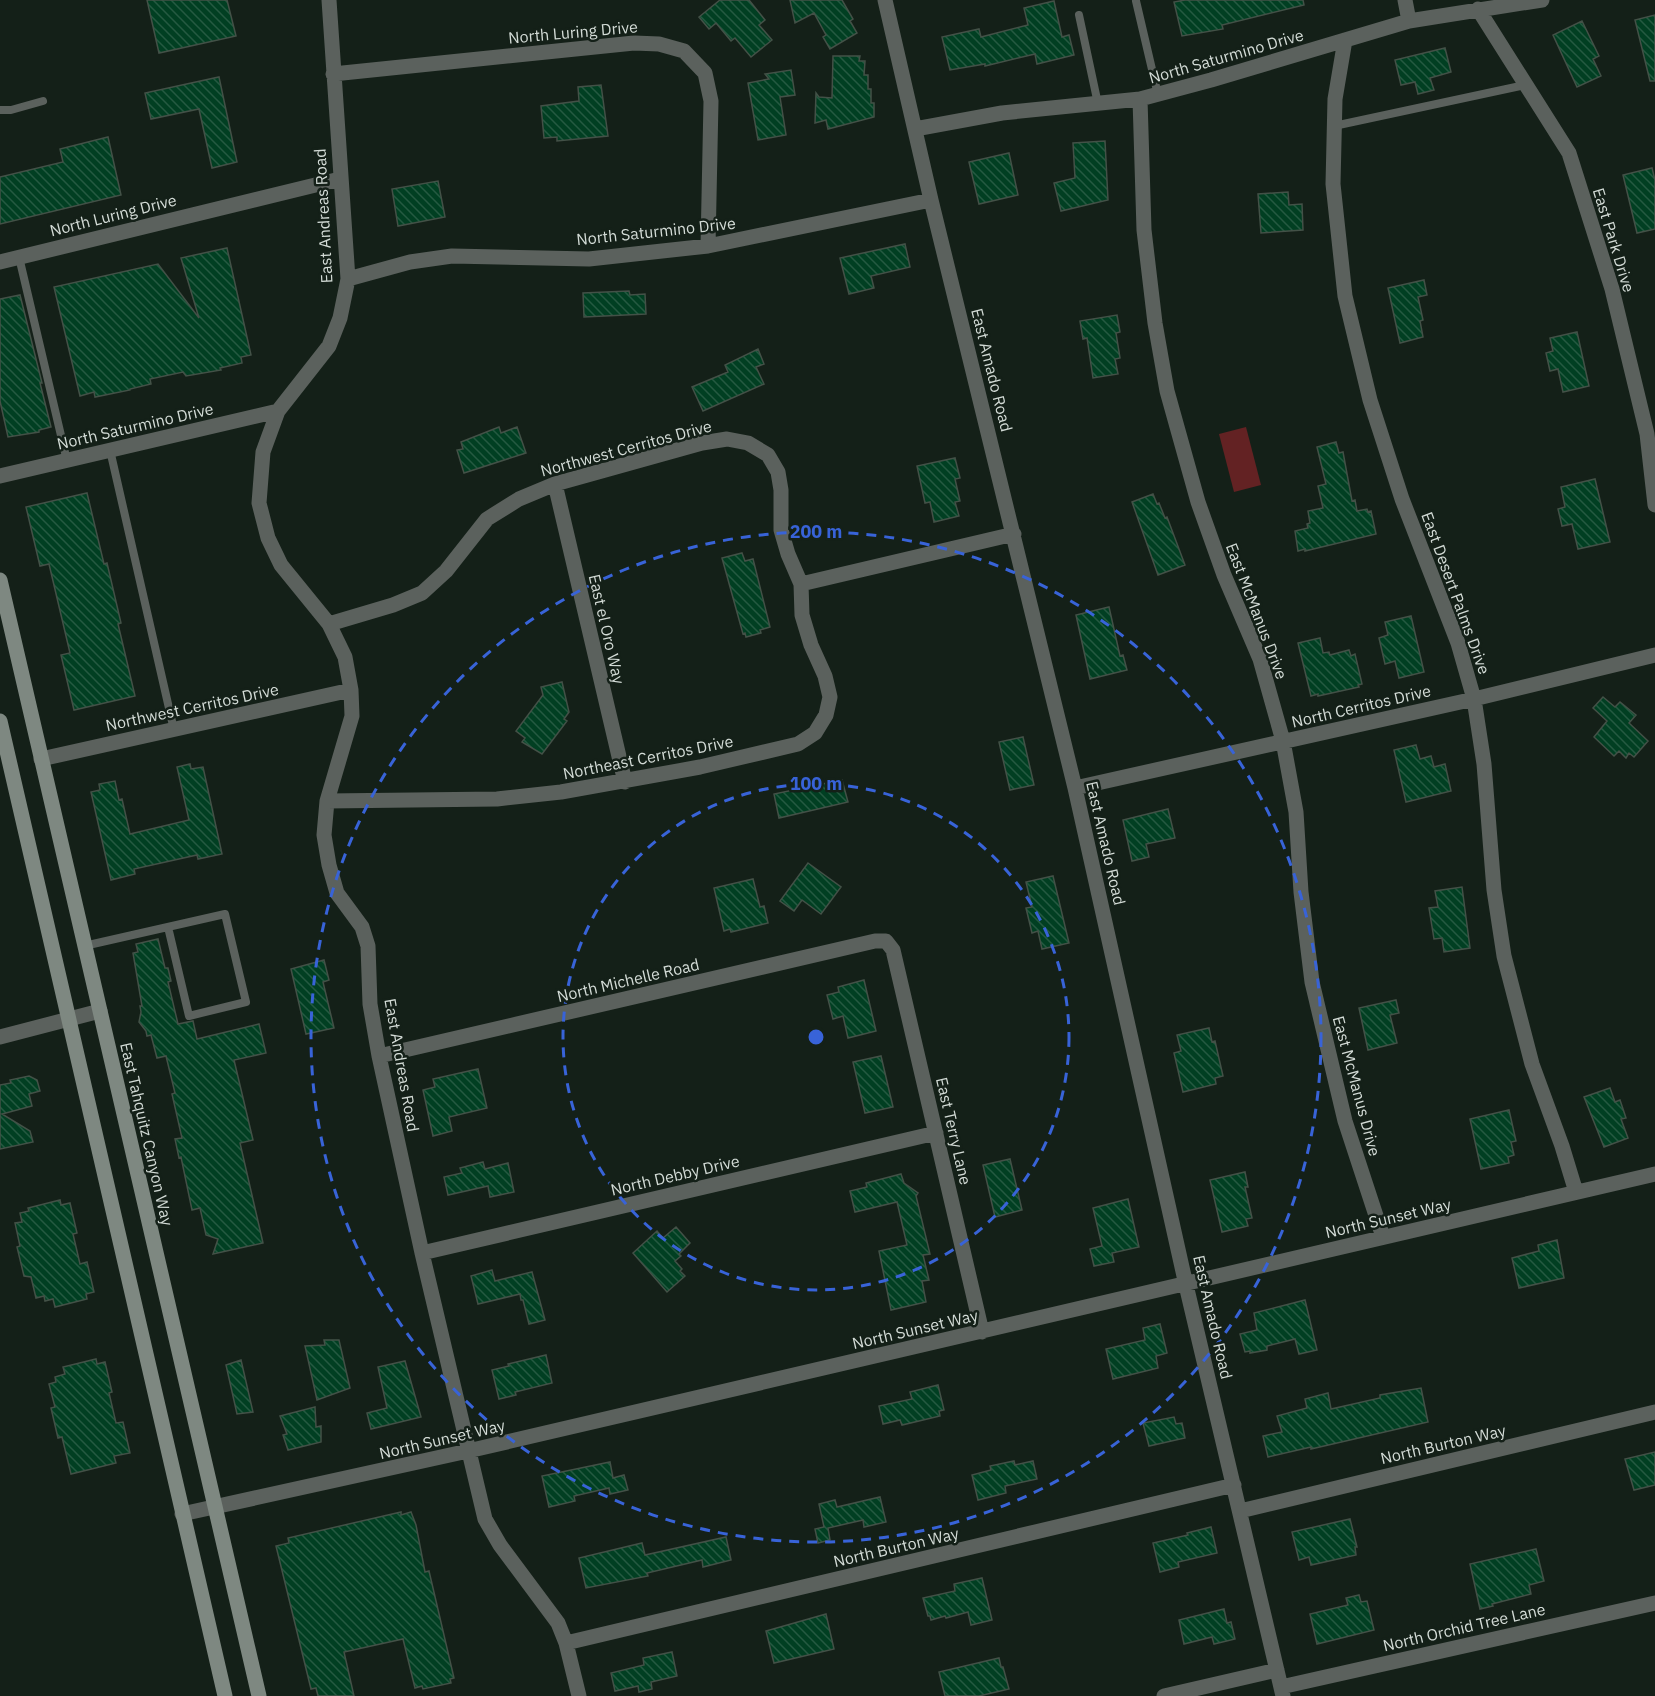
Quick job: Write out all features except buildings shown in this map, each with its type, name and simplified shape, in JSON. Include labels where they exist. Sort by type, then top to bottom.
[{"type":"main road","name":"East Tahquitz Canyon Way","points":[[0,580],[260,1696]]},
{"type":"main road","points":[[0,721],[225,1696]]},
{"type":"street","name":"East Andreas Road","points":[[329,0],[348,279],[340,318],[329,346],[278,411],[263,452],[259,503],[268,538],[282,565],[329,624],[345,657],[351,690],[352,716],[327,801],[324,835],[337,893],[362,927],[368,946],[370,1004],[379,1056],[422,1253],[485,1519],[500,1545],[558,1623],[566,1643],[579,1696]]},
{"type":"street","name":"East Amado Road","points":[[885,0],[931,200],[1075,788],[1186,1284],[1282,1691]]},
{"type":"street","points":[[1405,0],[1409,21]]},
{"type":"street","name":"North Saturmino Drive","points":[[915,129],[1002,113],[1140,99],[1409,21],[1470,7],[1542,0]]},
{"type":"street","name":"East Park Drive","points":[[1470,7],[1569,153],[1612,289],[1647,434],[1655,505]]},
{"type":"street","name":"East Desert Palms Drive","points":[[1345,40],[1335,99],[1333,184],[1345,296],[1367,388],[1402,499],[1458,643],[1474,699],[1484,764],[1494,890],[1504,956],[1532,1064],[1576,1192]]},
{"type":"street","name":"North Luring Drive","points":[[333,74],[634,44],[659,44],[684,51],[705,73],[711,101],[708,246]]},
{"type":"street","name":"East McManus Drive","points":[[1140,99],[1144,230],[1155,323],[1167,391],[1198,502],[1224,575],[1260,659],[1283,741],[1296,812],[1301,892],[1312,982],[1345,1121],[1383,1237]]},
{"type":"street","name":"North Luring Drive","points":[[0,262],[340,179]]},
{"type":"street","name":"North Saturmino Drive","points":[[348,279],[410,262],[452,256],[590,259],[708,246],[931,200]]},
{"type":"street","name":"North Saturmino Drive","points":[[0,476],[278,411]]},
{"type":"street","name":"Northwest Cerritos Drive","points":[[329,624],[393,605],[422,593],[446,572],[487,519],[519,499],[555,484],[702,443],[727,439],[748,443],[768,455],[778,472],[781,490],[781,530],[788,555],[801,584]]},
{"type":"street","name":"East el Oro Way","points":[[555,484],[625,782]]},
{"type":"street","points":[[801,584],[1014,534]]},
{"type":"street","name":"Northeast Cerritos Drive","points":[[327,801],[496,799],[561,792],[700,767],[798,744],[815,733],[826,716],[830,697],[825,676],[811,645],[802,615],[801,584]]},
{"type":"street","name":"North Cerritos Drive","points":[[1075,788],[1474,699],[1655,655]]},
{"type":"street","name":"Northwest Cerritos Drive","points":[[41,759],[351,690]]},
{"type":"street","name":"North Michelle Road","points":[[379,1056],[875,941],[886,941]]},
{"type":"street","name":"East Terry Lane","points":[[886,941],[893,950],[982,1332]]},
{"type":"street","points":[[0,1037],[100,1011]]},
{"type":"street","name":"North Debby Drive","points":[[422,1253],[936,1133]]},
{"type":"street","name":"North Sunset Way","points":[[182,1514],[468,1451],[1655,1174]]},
{"type":"street","name":"North Burton Way","points":[[1240,1510],[1655,1412]]},
{"type":"street","name":"North Burton Way","points":[[566,1643],[1234,1485]]},
{"type":"street","name":"North Orchid Tree Lane","points":[[1282,1691],[1655,1603]]},
{"type":"street","points":[[1164,1696],[1276,1670]]},
{"type":"lane","points":[[1136,2],[1158,95]]},
{"type":"lane","points":[[1079,15],[1098,104]]},
{"type":"lane","points":[[1334,126],[1525,85]]},
{"type":"lane","points":[[0,110],[11,110],[43,101]]},
{"type":"lane","points":[[19,257],[67,461]]},
{"type":"lane","points":[[110,450],[174,729]]},
{"type":"lane","points":[[84,946],[225,914],[246,1002],[189,1016],[168,927]]},
{"type":"shaded area","points":[[1246,427],[1261,485],[1234,492],[1219,434]]}]
